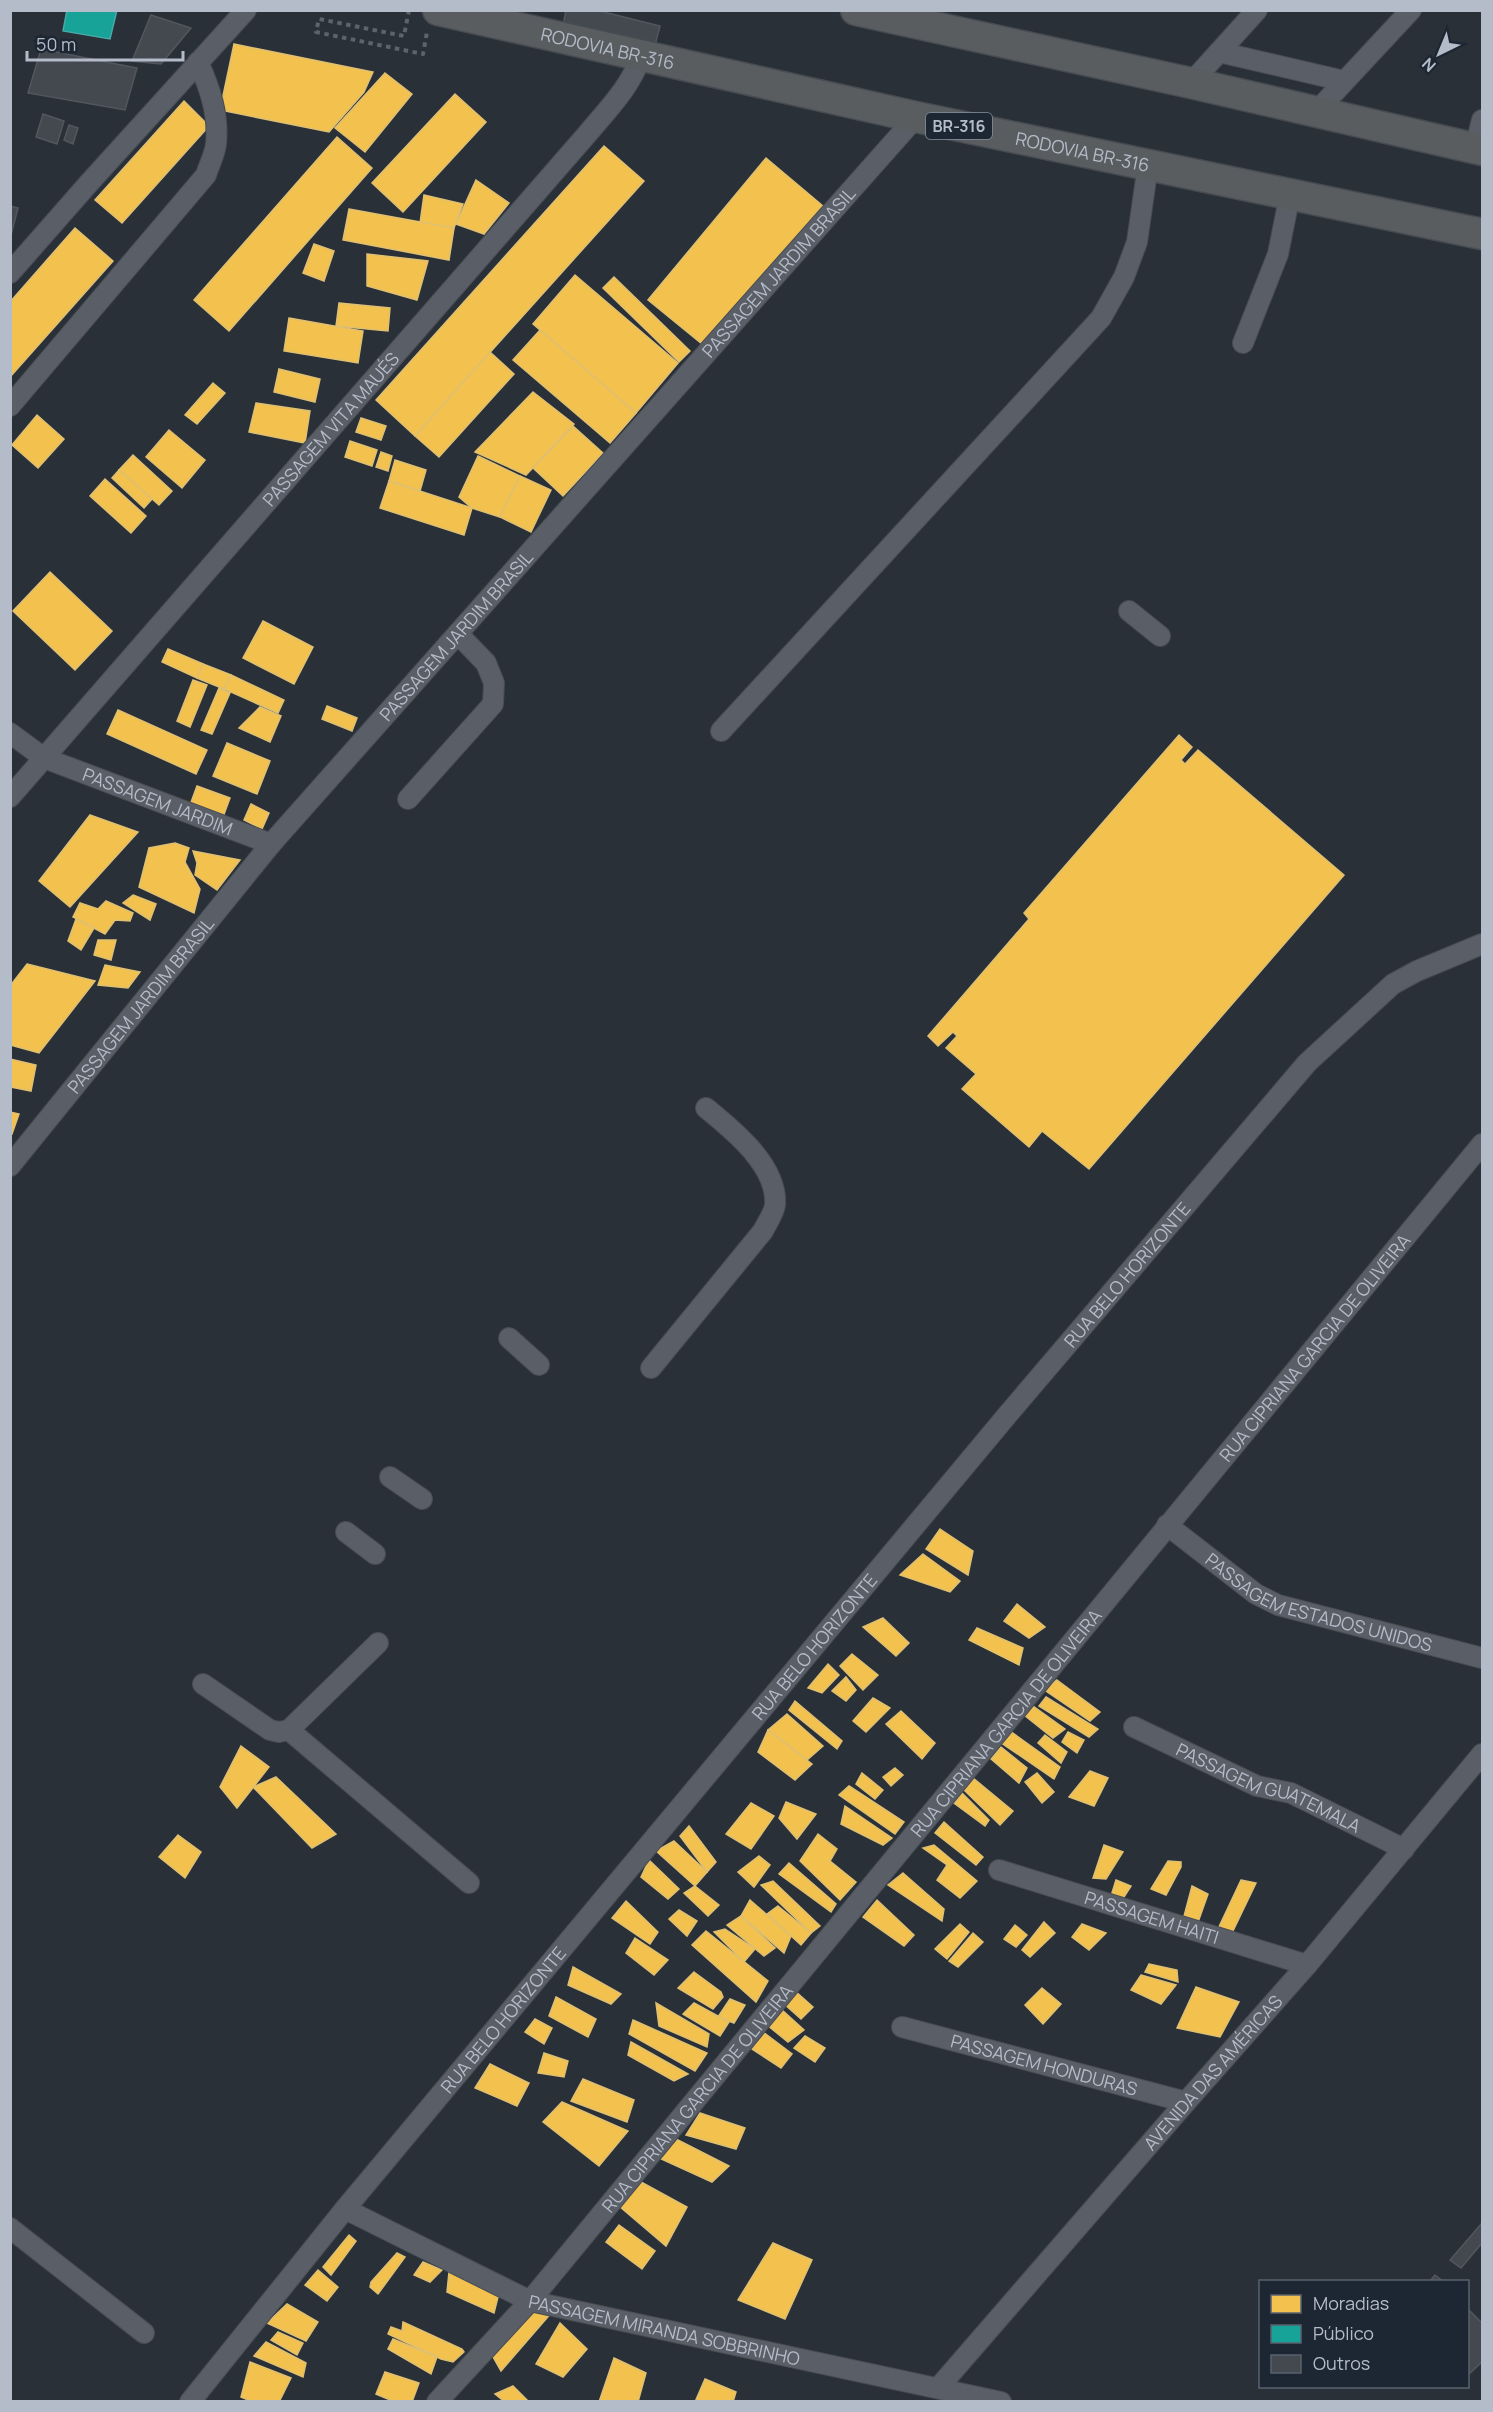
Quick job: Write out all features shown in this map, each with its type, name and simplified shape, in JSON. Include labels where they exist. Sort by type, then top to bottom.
[{"type":"highway","points":[[856,10],[1316,112],[1480,139]]},
{"type":"highway","name":"RODOVIA BR-316","points":[[433,16],[641,56],[916,117],[1482,234]]},
{"type":"street","points":[[10,273],[246,10]]},
{"type":"street","points":[[1191,83],[1257,10]]},
{"type":"street","points":[[1316,112],[1411,10]]},
{"type":"street","points":[[1219,52],[1344,81]]},
{"type":"street","name":"PASSAGEM VITA MAUÉS","points":[[10,797],[595,125],[636,72],[641,56]]},
{"type":"street","points":[[10,406],[206,175],[216,146],[216,120],[210,88],[198,62]]},
{"type":"street","name":"PASSAGEM JARDIM BRASIL","points":[[10,1166],[271,844],[916,117]]},
{"type":"street","points":[[721,731],[1101,318],[1124,277],[1137,242],[1148,165]]},
{"type":"street","points":[[1243,344],[1278,254],[1290,194]]},
{"type":"street","points":[[1129,611],[1160,636]]},
{"type":"street","points":[[408,799],[493,704],[495,684],[486,663],[458,634]]},
{"type":"street","name":"PASSAGEM JARDIM","points":[[10,733],[44,758],[271,844]]},
{"type":"street","name":"RUA BELO HORIZONTE","points":[[190,2402],[345,2209],[1010,1413],[1307,1063],[1393,984],[1417,970],[1482,944]]},
{"type":"street","points":[[651,1368],[763,1231],[775,1207],[773,1183],[741,1136],[706,1108]]},
{"type":"street","name":"RUA CIPRIANA GARCIA DE OLIVEIRA","points":[[437,2402],[530,2301],[1482,1144]]},
{"type":"street","points":[[509,1338],[538,1365]]},
{"type":"street","points":[[390,1476],[422,1499]]},
{"type":"street","name":"PASSAGEM ESTADOS UNIDOS","points":[[1167,1525],[1256,1594],[1278,1605],[1482,1658]]},
{"type":"street","points":[[346,1532],[375,1554]]},
{"type":"street","points":[[203,1684],[270,1730],[279,1732],[289,1730],[378,1643]]},
{"type":"street","name":"PASSAGEM GUATEMALA","points":[[1134,1727],[1257,1786],[1291,1793],[1404,1849]]},
{"type":"street","points":[[289,1730],[469,1883]]},
{"type":"street","name":"AVENIDA DAS AMÉRICAS","points":[[939,2387],[1185,2102],[1307,1965],[1482,1754]]},
{"type":"street","name":"PASSAGEM HAITI","points":[[999,1870],[1307,1965]]},
{"type":"street","name":"PASSAGEM HONDURAS","points":[[902,2027],[1185,2102]]},
{"type":"street","name":"PASSAGEM MIRANDA SOBBRINHO","points":[[345,2209],[530,2301],[1001,2402]]},
{"type":"street","points":[[10,2228],[144,2333]]},
{"type":"path","points":[[409,10],[404,36],[319,19],[316,32],[423,54],[433,16]]},
{"type":"building: Moradias","points":[[234,44],[373,72],[364,92],[329,132],[220,110]]},
{"type":"building: Moradias","points":[[385,73],[412,94],[365,152],[335,128]]},
{"type":"building: Moradias","points":[[455,94],[486,122],[403,212],[372,183]]},
{"type":"building: Moradias","points":[[184,101],[209,126],[122,223],[95,200]]},
{"type":"building: Moradias","points":[[337,137],[372,168],[229,331],[194,300]]},
{"type":"building: Moradias","points":[[604,146],[644,181],[415,436],[376,400]]},
{"type":"building: Moradias","points":[[766,158],[823,206],[702,344],[648,300]]},
{"type":"building: Moradias","points":[[476,180],[509,203],[484,234],[456,224]]},
{"type":"building: Moradias","points":[[424,195],[463,204],[454,228],[420,223]]},
{"type":"building: Moradias","points":[[349,209],[454,228],[449,260],[343,240]]},
{"type":"building: Moradias","points":[[75,228],[113,261],[10,377],[10,302]]},
{"type":"building: Moradias","points":[[314,244],[334,251],[324,281],[303,273]]},
{"type":"building: Moradias","points":[[367,254],[428,261],[417,300],[367,286]]},
{"type":"building: Moradias","points":[[575,275],[678,363],[636,413],[533,324]]},
{"type":"building: Moradias","points":[[614,277],[690,351],[679,362],[603,288]]},
{"type":"building: Moradias","points":[[339,303],[390,308],[388,331],[336,326]]},
{"type":"building: Moradias","points":[[289,318],[363,331],[358,363],[284,351]]},
{"type":"building: Moradias","points":[[540,330],[636,413],[610,443],[513,360]]},
{"type":"building: Moradias","points":[[490,352],[514,374],[439,457],[415,436]]},
{"type":"building: Moradias","points":[[279,369],[320,379],[315,402],[274,392]]},
{"type":"building: Moradias","points":[[213,383],[225,393],[197,424],[185,415]]},
{"type":"building: Moradias","points":[[533,392],[574,424],[526,475],[475,452]]},
{"type":"building: Moradias","points":[[256,403],[310,411],[305,443],[249,432]]},
{"type":"building: Moradias","points":[[37,415],[64,439],[38,468],[12,445]]},
{"type":"building: Moradias","points":[[361,418],[386,426],[381,440],[356,432]]},
{"type":"building: Moradias","points":[[573,426],[603,453],[563,496],[533,468]]},
{"type":"building: Moradias","points":[[169,430],[205,460],[182,488],[146,457]]},
{"type":"building: Moradias","points":[[350,441],[377,450],[372,466],[345,457]]},
{"type":"building: Moradias","points":[[381,452],[392,456],[388,471],[376,467]]},
{"type":"building: Moradias","points":[[133,455],[172,491],[159,505],[119,470]]},
{"type":"building: Moradias","points":[[478,456],[520,476],[500,517],[472,508],[459,497]]},
{"type":"building: Moradias","points":[[395,460],[426,470],[420,491],[389,481]]},
{"type":"building: Moradias","points":[[119,470],[152,499],[144,508],[112,478]]},
{"type":"building: Moradias","points":[[520,476],[551,490],[531,532],[500,517]]},
{"type":"building: Moradias","points":[[105,479],[146,516],[131,533],[90,496]]},
{"type":"building: Moradias","points":[[389,481],[472,508],[464,535],[380,508]]},
{"type":"building: Moradias","points":[[50,572],[112,631],[75,670],[13,611]]},
{"type":"building: Moradias","points":[[263,621],[313,647],[294,684],[243,658]]},
{"type":"building: Moradias","points":[[168,649],[203,664],[197,678],[162,662]]},
{"type":"building: Moradias","points":[[203,664],[231,675],[224,689],[197,678]]},
{"type":"building: Moradias","points":[[231,675],[284,700],[278,713],[224,689]]},
{"type":"building: Moradias","points":[[193,680],[207,685],[190,727],[177,721]]},
{"type":"building: Moradias","points":[[219,688],[230,693],[212,734],[201,730]]},
{"type":"building: Moradias","points":[[327,706],[357,718],[352,731],[322,719]]},
{"type":"building: Moradias","points":[[260,707],[281,716],[270,742],[239,728]]},
{"type":"building: Moradias","points":[[118,710],[207,750],[196,774],[107,734]]},
{"type":"building: Moradias","points":[[1179,735],[1192,747],[1181,760],[1185,764],[1198,750],[1344,875],[1089,1169],[1042,1131],[1029,1147],[962,1089],[976,1074],[946,1048],[957,1036],[953,1032],[938,1046],[928,1036],[1029,919],[1024,913]]},
{"type":"building: Moradias","points":[[227,743],[270,761],[257,794],[213,776]]},
{"type":"building: Moradias","points":[[197,786],[230,798],[223,817],[190,805]]},
{"type":"building: Moradias","points":[[251,804],[269,813],[262,829],[244,820]]},
{"type":"building: Moradias","points":[[90,815],[138,832],[70,907],[39,881]]},
{"type":"building: Moradias","points":[[175,843],[189,848],[185,862],[200,889],[194,913],[139,887],[149,848]]},
{"type":"building: Moradias","points":[[193,851],[240,860],[217,890],[195,875],[197,863]]},
{"type":"building: Moradias","points":[[133,895],[156,904],[150,920],[123,903]]},
{"type":"building: Moradias","points":[[106,901],[133,913],[130,921],[115,920],[105,934],[73,917],[80,903],[98,909]]},
{"type":"building: Moradias","points":[[76,919],[94,928],[81,950],[68,941]]},
{"type":"building: Moradias","points":[[98,940],[116,940],[111,960],[94,955]]},
{"type":"building: Moradias","points":[[27,964],[95,981],[39,1053],[10,1045],[10,986]]},
{"type":"building: Moradias","points":[[105,965],[140,972],[128,988],[98,985]]},
{"type":"building: Moradias","points":[[10,1059],[36,1065],[31,1091],[10,1087]]},
{"type":"building: Moradias","points":[[10,1112],[19,1114],[12,1134],[10,1133]]},
{"type":"building: Moradias","points":[[940,1529],[973,1551],[968,1575],[926,1549]]},
{"type":"building: Moradias","points":[[923,1554],[960,1581],[950,1592],[900,1575]]},
{"type":"building: Moradias","points":[[1017,1604],[1045,1627],[1029,1638],[1004,1621]]},
{"type":"building: Moradias","points":[[883,1618],[909,1643],[896,1656],[863,1627]]},
{"type":"building: Moradias","points":[[977,1628],[1023,1648],[1019,1665],[969,1640]]},
{"type":"building: Moradias","points":[[852,1654],[878,1675],[863,1690],[840,1666]]},
{"type":"building: Moradias","points":[[828,1664],[839,1675],[822,1693],[808,1688]]},
{"type":"building: Moradias","points":[[846,1677],[856,1690],[846,1701],[832,1691]]},
{"type":"building: Moradias","points":[[1057,1680],[1100,1712],[1090,1721],[1043,1689]]},
{"type":"building: Moradias","points":[[1046,1697],[1098,1729],[1089,1737],[1039,1706]]},
{"type":"building: Moradias","points":[[873,1698],[890,1708],[866,1732],[853,1721]]},
{"type":"building: Moradias","points":[[795,1701],[842,1741],[837,1749],[789,1710]]},
{"type":"building: Moradias","points":[[1033,1706],[1065,1729],[1053,1738],[1024,1715]]},
{"type":"building: Moradias","points":[[901,1711],[935,1743],[922,1759],[886,1724]]},
{"type":"building: Moradias","points":[[787,1714],[823,1746],[807,1760],[768,1730]]},
{"type":"building: Moradias","points":[[768,1730],[812,1764],[795,1780],[758,1752]]},
{"type":"building: Moradias","points":[[1010,1731],[1060,1767],[1054,1779],[1000,1742]]},
{"type":"building: Moradias","points":[[1068,1732],[1084,1740],[1077,1753],[1062,1742]]},
{"type":"building: Moradias","points":[[1045,1735],[1067,1752],[1061,1763],[1038,1743]]},
{"type":"building: Moradias","points":[[241,1746],[269,1767],[237,1808],[220,1787]]},
{"type":"building: Moradias","points":[[1001,1747],[1027,1768],[1019,1783],[991,1759]]},
{"type":"building: Moradias","points":[[895,1768],[903,1775],[891,1786],[883,1777]]},
{"type":"building: Moradias","points":[[1090,1771],[1108,1778],[1094,1806],[1069,1797]]},
{"type":"building: Moradias","points":[[862,1773],[883,1790],[875,1799],[856,1784]]},
{"type":"building: Moradias","points":[[1037,1773],[1054,1792],[1042,1803],[1025,1782]]},
{"type":"building: Moradias","points":[[276,1777],[336,1834],[312,1848],[253,1787]]},
{"type":"building: Moradias","points":[[973,1778],[1013,1811],[1000,1825],[963,1789]]},
{"type":"building: Moradias","points":[[849,1786],[904,1822],[895,1834],[839,1795]]},
{"type":"building: Moradias","points":[[962,1793],[989,1820],[985,1826],[954,1803]]},
{"type":"building: Moradias","points":[[786,1802],[816,1814],[797,1839],[779,1818]]},
{"type":"building: Moradias","points":[[751,1803],[774,1816],[751,1849],[726,1834]]},
{"type":"building: Moradias","points":[[845,1806],[892,1838],[883,1845],[841,1824]]},
{"type":"building: Moradias","points":[[944,1822],[983,1857],[976,1865],[935,1833]]},
{"type":"building: Moradias","points":[[689,1826],[716,1862],[707,1872],[680,1836]]},
{"type":"building: Moradias","points":[[818,1834],[837,1849],[830,1861],[856,1882],[840,1900],[800,1861]]},
{"type":"building: Moradias","points":[[178,1835],[201,1852],[185,1878],[159,1857]]},
{"type":"building: Moradias","points":[[674,1841],[707,1872],[695,1886],[656,1851]]},
{"type":"building: Moradias","points":[[934,1845],[977,1881],[960,1898],[937,1880],[947,1865],[923,1848]]},
{"type":"building: Moradias","points":[[1104,1845],[1123,1852],[1106,1879],[1093,1878]]},
{"type":"building: Moradias","points":[[759,1856],[770,1865],[754,1887],[738,1872]]},
{"type":"building: Moradias","points":[[649,1860],[679,1889],[668,1899],[641,1877]]},
{"type":"building: Moradias","points":[[1168,1861],[1181,1862],[1181,1867],[1166,1895],[1151,1889]]},
{"type":"building: Moradias","points":[[789,1863],[836,1904],[831,1912],[779,1874]]},
{"type":"building: Moradias","points":[[903,1873],[944,1909],[942,1921],[888,1885]]},
{"type":"building: Moradias","points":[[1116,1880],[1131,1886],[1122,1900],[1111,1896]]},
{"type":"building: Moradias","points":[[1241,1880],[1256,1883],[1231,1935],[1218,1929]]},
{"type":"building: Moradias","points":[[773,1881],[820,1926],[811,1933],[761,1885]]},
{"type":"building: Moradias","points":[[695,1886],[719,1905],[708,1916],[684,1893]]},
{"type":"building: Moradias","points":[[1192,1886],[1208,1894],[1197,1925],[1183,1920]]},
{"type":"building: Moradias","points":[[750,1900],[791,1936],[784,1953],[741,1916]]},
{"type":"building: Moradias","points":[[877,1900],[914,1935],[904,1946],[863,1917]]},
{"type":"building: Moradias","points":[[626,1901],[658,1932],[650,1944],[612,1918]]},
{"type":"building: Moradias","points":[[778,1906],[811,1933],[801,1945],[767,1914]]},
{"type":"building: Moradias","points":[[679,1910],[697,1921],[687,1936],[669,1919]]},
{"type":"building: Moradias","points":[[741,1916],[775,1948],[764,1956],[727,1925]]},
{"type":"building: Moradias","points":[[1044,1922],[1055,1933],[1030,1957],[1022,1950]]},
{"type":"building: Moradias","points":[[960,1924],[969,1932],[947,1959],[935,1949]]},
{"type":"building: Moradias","points":[[1082,1924],[1106,1933],[1089,1950],[1072,1937]]},
{"type":"building: Moradias","points":[[1015,1925],[1027,1935],[1016,1947],[1004,1939]]},
{"type":"building: Moradias","points":[[725,1929],[755,1949],[744,1962],[714,1932]]},
{"type":"building: Moradias","points":[[706,1931],[768,1981],[756,2002],[692,1945]]},
{"type":"building: Moradias","points":[[973,1933],[983,1942],[958,1967],[949,1961]]},
{"type":"building: Moradias","points":[[635,1938],[668,1960],[654,1975],[626,1953]]},
{"type":"building: Moradias","points":[[1149,1964],[1177,1970],[1178,1982],[1145,1972]]},
{"type":"building: Moradias","points":[[573,1967],[621,1994],[611,2004],[568,1985]]},
{"type":"building: Moradias","points":[[694,1972],[721,1992],[723,1997],[713,2009],[678,1988]]},
{"type":"building: Moradias","points":[[1141,1975],[1176,1985],[1161,2004],[1131,1990]]},
{"type":"building: Moradias","points":[[1196,1987],[1239,2002],[1220,2037],[1177,2028]]},
{"type":"building: Moradias","points":[[1042,1988],[1061,2004],[1043,2024],[1025,2005]]},
{"type":"building: Moradias","points":[[794,1990],[813,2007],[801,2019],[784,2004]]},
{"type":"building: Moradias","points":[[556,1997],[596,2019],[588,2037],[549,2016]]},
{"type":"building: Moradias","points":[[730,1999],[745,2005],[734,2023],[718,2017]]},
{"type":"building: Moradias","points":[[656,2003],[709,2034],[707,2047],[659,2026]]},
{"type":"building: Moradias","points":[[694,2003],[729,2022],[720,2036],[683,2014]]},
{"type":"building: Moradias","points":[[781,2009],[804,2030],[788,2042],[767,2025]]},
{"type":"building: Moradias","points":[[535,2019],[552,2028],[544,2044],[525,2032]]},
{"type":"building: Moradias","points":[[633,2020],[707,2053],[695,2071],[629,2034]]},
{"type":"building: Moradias","points":[[763,2032],[792,2054],[781,2068],[752,2049]]},
{"type":"building: Moradias","points":[[805,2036],[825,2048],[815,2062],[794,2048]]},
{"type":"building: Moradias","points":[[631,2042],[688,2074],[674,2081],[628,2055]]},
{"type":"building: Moradias","points":[[544,2053],[568,2061],[564,2077],[538,2073]]},
{"type":"building: Moradias","points":[[490,2064],[529,2083],[517,2106],[475,2088]]},
{"type":"building: Moradias","points":[[583,2079],[634,2100],[627,2122],[571,2101]]},
{"type":"building: Moradias","points":[[562,2102],[628,2131],[599,2166],[543,2122]]},
{"type":"building: Moradias","points":[[700,2113],[745,2128],[736,2149],[686,2135]]},
{"type":"building: Moradias","points":[[672,2137],[729,2166],[712,2182],[659,2158]]},
{"type":"building: Moradias","points":[[641,2182],[687,2207],[666,2246],[619,2206]]},
{"type":"building: Moradias","points":[[619,2225],[655,2251],[642,2269],[606,2242]]},
{"type":"building: Moradias","points":[[349,2235],[356,2241],[331,2275],[323,2267]]},
{"type":"building: Moradias","points":[[773,2243],[812,2260],[785,2319],[738,2300]]},
{"type":"building: Moradias","points":[[397,2253],[405,2257],[378,2294],[370,2287],[371,2282]]},
{"type":"building: Moradias","points":[[423,2262],[442,2270],[430,2282],[414,2275]]},
{"type":"building: Moradias","points":[[318,2270],[338,2287],[327,2301],[305,2285]]},
{"type":"building: Moradias","points":[[449,2272],[499,2293],[494,2313],[447,2292]]},
{"type":"building: Moradias","points":[[287,2304],[318,2322],[306,2341],[267,2323]]},
{"type":"building: Moradias","points":[[532,2305],[552,2312],[501,2371],[492,2355]]},
{"type":"building: Moradias","points":[[403,2322],[462,2349],[464,2352],[453,2362],[441,2359],[388,2334],[391,2327],[402,2331]]},
{"type":"building: Moradias","points":[[560,2323],[587,2349],[563,2377],[536,2364]]},
{"type":"building: Moradias","points":[[278,2332],[303,2343],[297,2355],[271,2340]]},
{"type":"building: Moradias","points":[[393,2339],[437,2357],[431,2374],[388,2349]]},
{"type":"building: Moradias","points":[[266,2342],[306,2363],[303,2377],[254,2356]]},
{"type":"building: Moradias","points":[[614,2358],[646,2373],[638,2402],[599,2402]]},
{"type":"building: Moradias","points":[[250,2362],[291,2378],[279,2402],[253,2402],[241,2397]]},
{"type":"building: Moradias","points":[[385,2372],[419,2383],[412,2402],[395,2402],[376,2394]]},
{"type":"building: Moradias","points":[[705,2379],[736,2392],[733,2402],[695,2402]]},
{"type":"building: Moradias","points":[[513,2386],[529,2402],[505,2402],[495,2394]]},
{"type":"building: Público","points":[[67,10],[117,10],[110,39],[63,31]]},
{"type":"building: Outros","points":[[566,10],[596,10],[660,26],[653,53],[562,31]]},
{"type":"building: Outros","points":[[151,15],[191,28],[161,64],[132,61]]},
{"type":"building: Outros","points":[[41,49],[137,68],[125,110],[28,93]]},
{"type":"building: Outros","points":[[43,114],[64,121],[57,144],[36,137]]},
{"type":"building: Outros","points":[[69,125],[78,128],[73,144],[64,140]]},
{"type":"building: Outros","points":[[10,206],[18,208],[10,239]]},
{"type":"building: Outros","points":[[1482,2223],[1482,2243],[1461,2268],[1450,2260]]},
{"type":"building: Outros","points":[[1435,2275],[1441,2280],[1431,2280]]},
{"type":"building: Outros","points":[[1469,2310],[1482,2323],[1482,2362],[1469,2374]]}]
